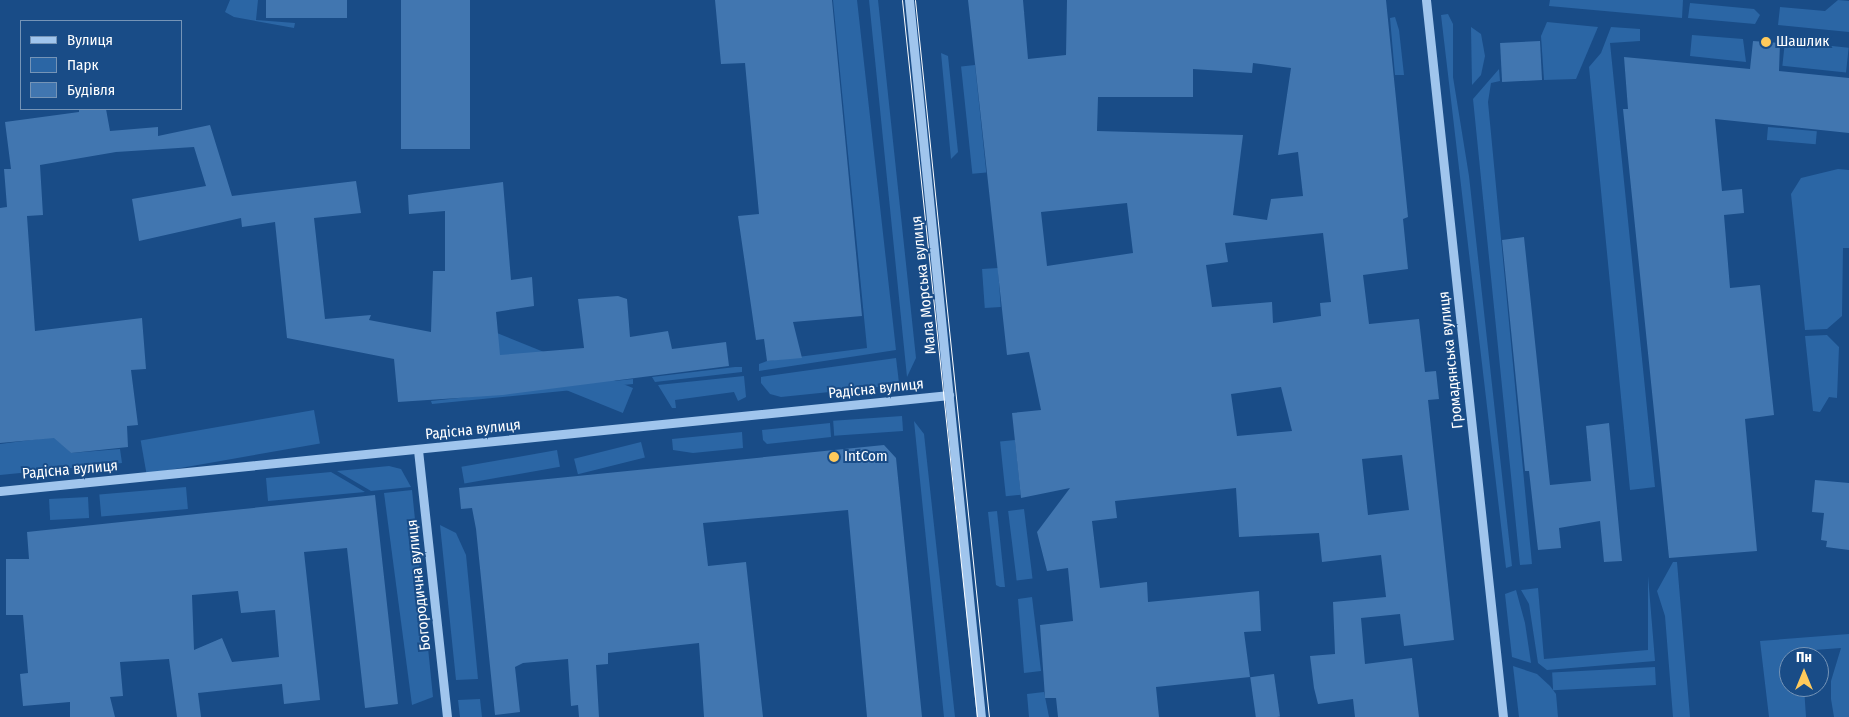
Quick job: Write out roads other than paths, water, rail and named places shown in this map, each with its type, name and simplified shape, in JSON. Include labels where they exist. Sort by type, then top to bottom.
[{"type":"street","name":"Мала Морська вулиця","points":[[909,0],[981,717]]},
{"type":"street","name":"Громадянська вулиця","points":[[1426,0],[1503,717]]},
{"type":"street","name":"Радісна вулиця","points":[[0,491],[949,395]]},
{"type":"street","name":"Богородична вулиця","points":[[418,450],[447,717]]},
{"type":"tram line","points":[[902,0],[977,717]]},
{"type":"tram line","points":[[915,0],[989,717]]},
{"type":"place","name":"Шашлик","points":[[1766,42]]},
{"type":"place","name":"IntCom","points":[[834,457]]}]
